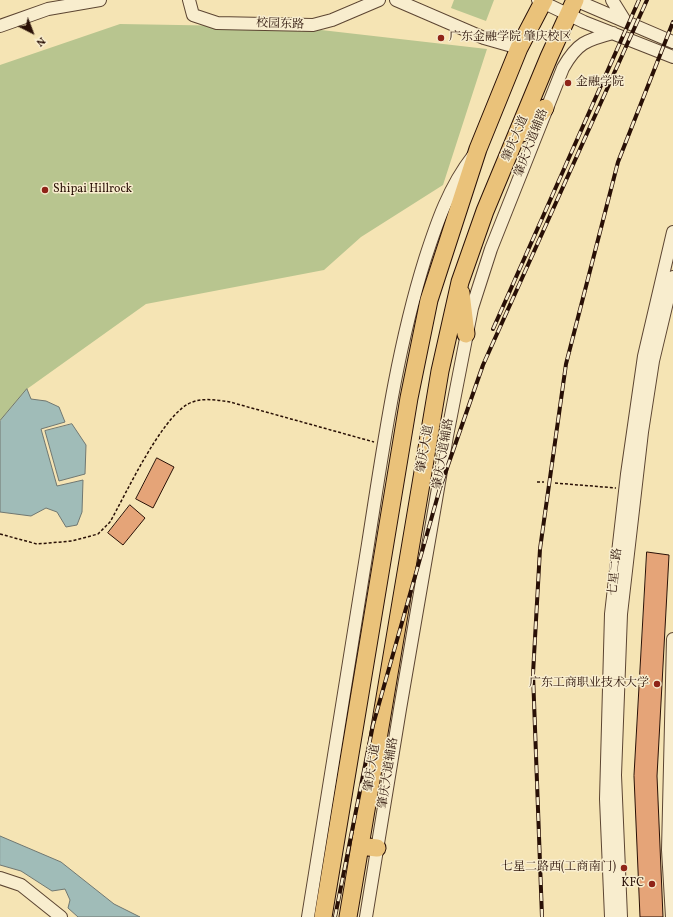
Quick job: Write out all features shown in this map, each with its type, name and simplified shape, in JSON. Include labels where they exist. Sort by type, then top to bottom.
[{"type":"highway","name":"肇庆大道","points":[[323,917],[418,346],[442,256],[478,149],[520,48],[542,0]]},
{"type":"highway","name":"肇庆大道","points":[[348,917],[440,371],[460,282],[485,211],[573,4]]},
{"type":"highway","points":[[515,141],[545,108]]},
{"type":"highway","points":[[460,282],[466,334]]},
{"type":"highway","points":[[360,846],[377,848]]},
{"type":"street","points":[[0,26],[48,9],[100,0]]},
{"type":"street","name":"校园东路","points":[[189,0],[193,15],[217,23],[313,26],[332,20],[379,0]]},
{"type":"street","points":[[396,0],[484,38],[520,48]]},
{"type":"street","points":[[542,0],[573,4],[625,21],[673,42]]},
{"type":"street","points":[[612,0],[625,21]]},
{"type":"street","points":[[573,4],[613,33],[673,57]]},
{"type":"street","name":"肇庆大道辅路","points":[[366,917],[447,436],[466,334],[478,287],[545,108],[571,53],[585,41],[613,33]]},
{"type":"street","points":[[308,917],[384,444],[399,361],[410,313],[433,235],[448,194],[463,169],[478,149]]},
{"type":"street","name":"七星二路","points":[[610,917],[606,799],[611,614],[644,356],[673,232]]},
{"type":"street","name":"七星二路","points":[[621,917],[615,775],[621,614],[643,424],[653,361],[673,277]]},
{"type":"street","points":[[672,917],[668,850],[673,642]]},
{"type":"street","points":[[0,878],[21,885],[61,917]]},
{"type":"path","points":[[0,534],[37,544],[72,541],[98,534],[110,522],[162,430],[175,414],[189,404],[207,399],[230,402],[384,444]]},
{"type":"path","points":[[537,482],[544,482]]},
{"type":"path","points":[[555,483],[626,488]]},
{"type":"green space","points":[[454,0],[494,0],[486,21],[451,8]]},
{"type":"green space","points":[[120,24],[295,27],[487,49],[443,185],[361,237],[324,270],[146,304],[27,389],[0,421],[0,65]]},
{"type":"water","points":[[27,389],[31,399],[46,401],[59,407],[65,422],[41,429],[57,486],[83,480],[82,512],[77,525],[66,527],[57,512],[46,508],[31,516],[0,512],[0,421]]},
{"type":"water","points":[[72,424],[86,445],[85,474],[59,481],[45,431]]},
{"type":"water","points":[[0,836],[61,862],[114,904],[140,917],[78,917],[68,908],[70,900],[65,889],[52,891],[21,871],[0,865]]},
{"type":"building","points":[[157,458],[174,467],[153,508],[136,499]]},
{"type":"building","points":[[130,505],[145,518],[123,545],[108,533]]},
{"type":"building","points":[[647,552],[669,555],[657,776],[663,917],[640,917],[634,776]]},
{"type":"railway","points":[[493,329],[639,0]]},
{"type":"railway","points":[[335,917],[373,725],[440,488],[483,365],[647,0]]},
{"type":"railway","points":[[542,917],[533,674],[540,549],[566,364],[618,162],[673,22]]},
{"type":"place","name":"广东金融学院 肇庆校区","points":[[441,38]]},
{"type":"place","name":"金融学院","points":[[568,83]]},
{"type":"place","name":"Shipai Hillrock","points":[[45,190]]},
{"type":"place","name":"广东工商职业技术大学","points":[[657,684]]},
{"type":"place","name":"七星二路西(工商南门)","points":[[624,868]]},
{"type":"place","name":"KFC","points":[[652,884]]}]
